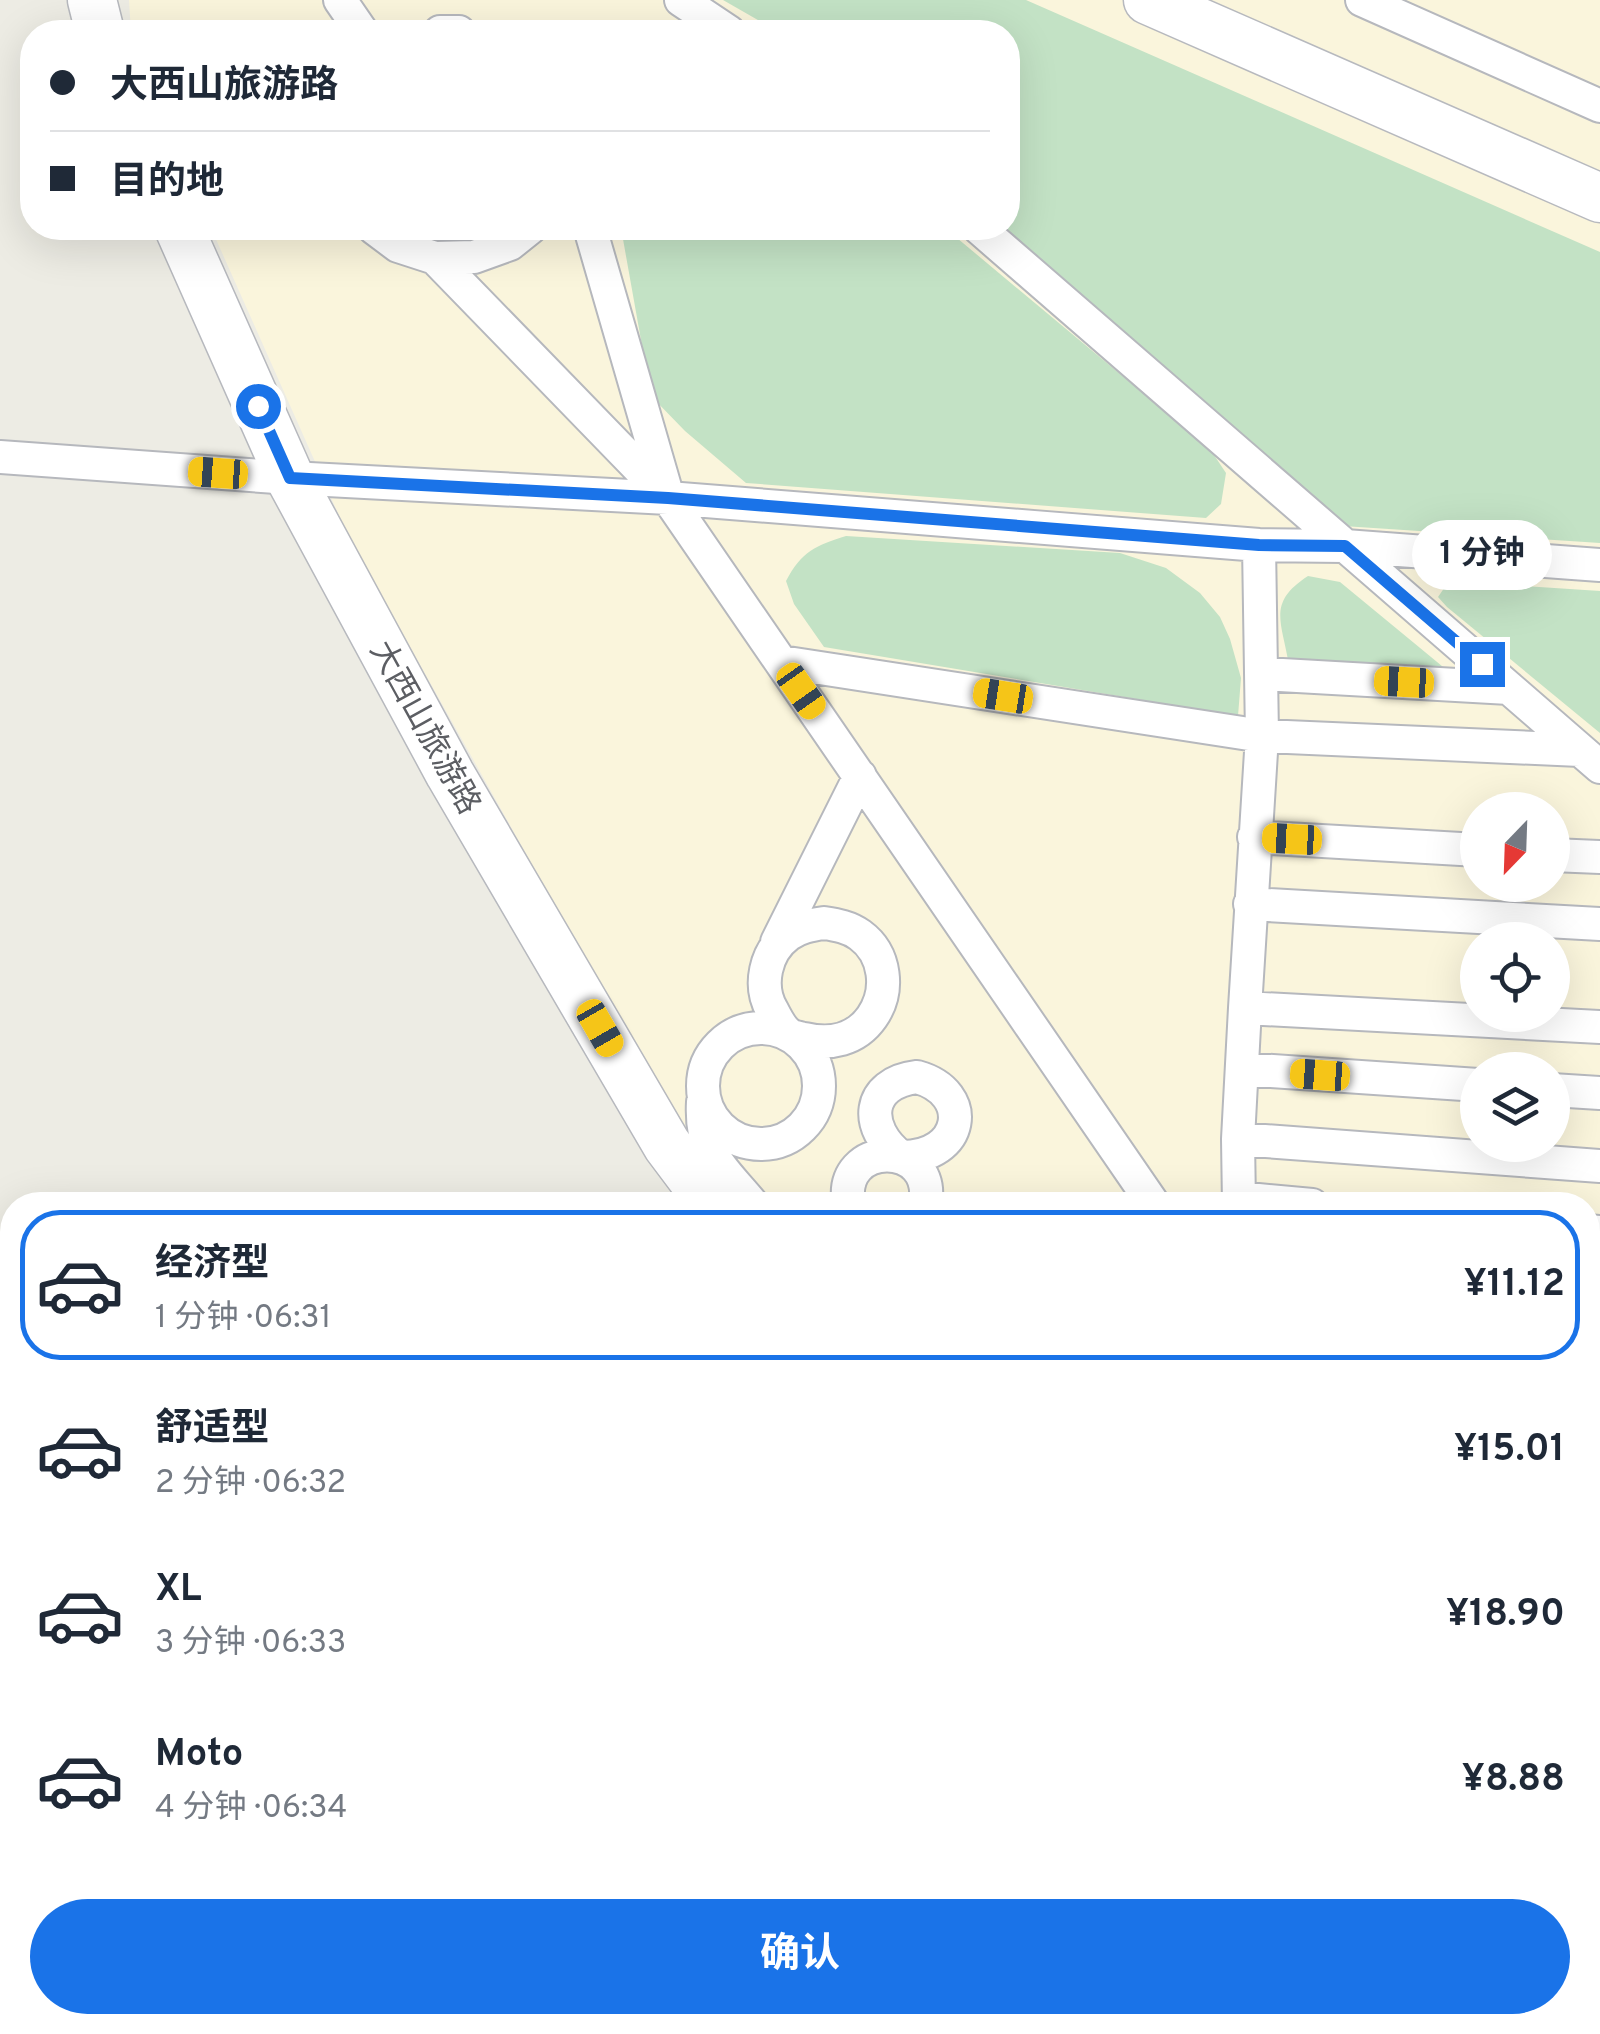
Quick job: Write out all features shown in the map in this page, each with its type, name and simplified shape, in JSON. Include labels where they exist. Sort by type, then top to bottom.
[{"type":"street","points":[[682,0],[711,20]]},
{"type":"street","points":[[1148,0],[1600,198]]},
{"type":"street","points":[[1362,0],[1600,106]]},
{"type":"street","name":"大西山旅游路","points":[[184,240],[290,478],[460,790],[667,1144],[702,1192]]},
{"type":"street","points":[[390,240],[435,258],[474,258],[515,240]]},
{"type":"street","points":[[593,240],[668,498]]},
{"type":"street","points":[[992,240],[1590,758]]},
{"type":"street","points":[[435,258],[668,498],[1145,1192]]},
{"type":"street","points":[[0,457],[290,478],[668,498],[1259,545],[1345,546],[1600,565]]},
{"type":"street","points":[[1238,1192],[1244,1008],[1262,736],[1259,545]]},
{"type":"street","points":[[781,662],[1262,736],[1590,758]]},
{"type":"street","points":[[1262,674],[1510,688]]},
{"type":"street","points":[[703,1094],[716,1124],[746,1142],[782,1140],[811,1117],[820,1081],[816,1063],[768,1005],[766,968],[860,776]]},
{"type":"street","points":[[1254,837],[1460,849]]},
{"type":"street","points":[[1570,856],[1600,858]]},
{"type":"street","points":[[1250,904],[1600,924]]},
{"type":"street","points":[[743,1192],[709,1152],[703,1131],[703,1078],[716,1048],[743,1030],[760,1027],[811,1041],[831,1042],[850,1037],[878,1009],[884,990],[875,951],[861,936],[844,927],[824,923],[804,926],[773,950]]},
{"type":"street","points":[[1244,1008],[1600,1027]]},
{"type":"street","points":[[1242,1070],[1460,1084]]},
{"type":"street","points":[[1570,1091],[1600,1093]]},
{"type":"street","points":[[1238,1138],[1600,1166]]},
{"type":"street","points":[[848,1192],[858,1166],[889,1154],[913,1163],[922,1173],[927,1192]]},
{"type":"shaded area","points":[[129,0],[1600,0],[1600,1192],[724,1192],[696,1157],[349,538],[216,240],[1020,240],[1020,20],[130,20]]},
{"type":"green space","points":[[723,0],[1026,0],[1600,252],[1600,543],[1343,526],[1016,240],[1020,240],[1020,20],[758,20]]},
{"type":"green space","points":[[623,240],[959,240],[1210,449],[1226,473],[1221,504],[1206,518],[746,483],[651,396]]},
{"type":"green space","points":[[846,536],[1120,553],[1166,568],[1200,593],[1220,617],[1241,678],[1238,716],[824,647],[794,604],[786,581],[810,551]]},
{"type":"green space","points":[[1308,576],[1340,582],[1448,671],[1288,660],[1281,623],[1282,603],[1295,585]]},
{"type":"green space","points":[[1449,581],[1600,591],[1600,733],[1447,607],[1438,597]]},
{"type":"route","points":[[258,406],[290,478],[668,498],[1259,545],[1345,546],[1482,664]]}]
